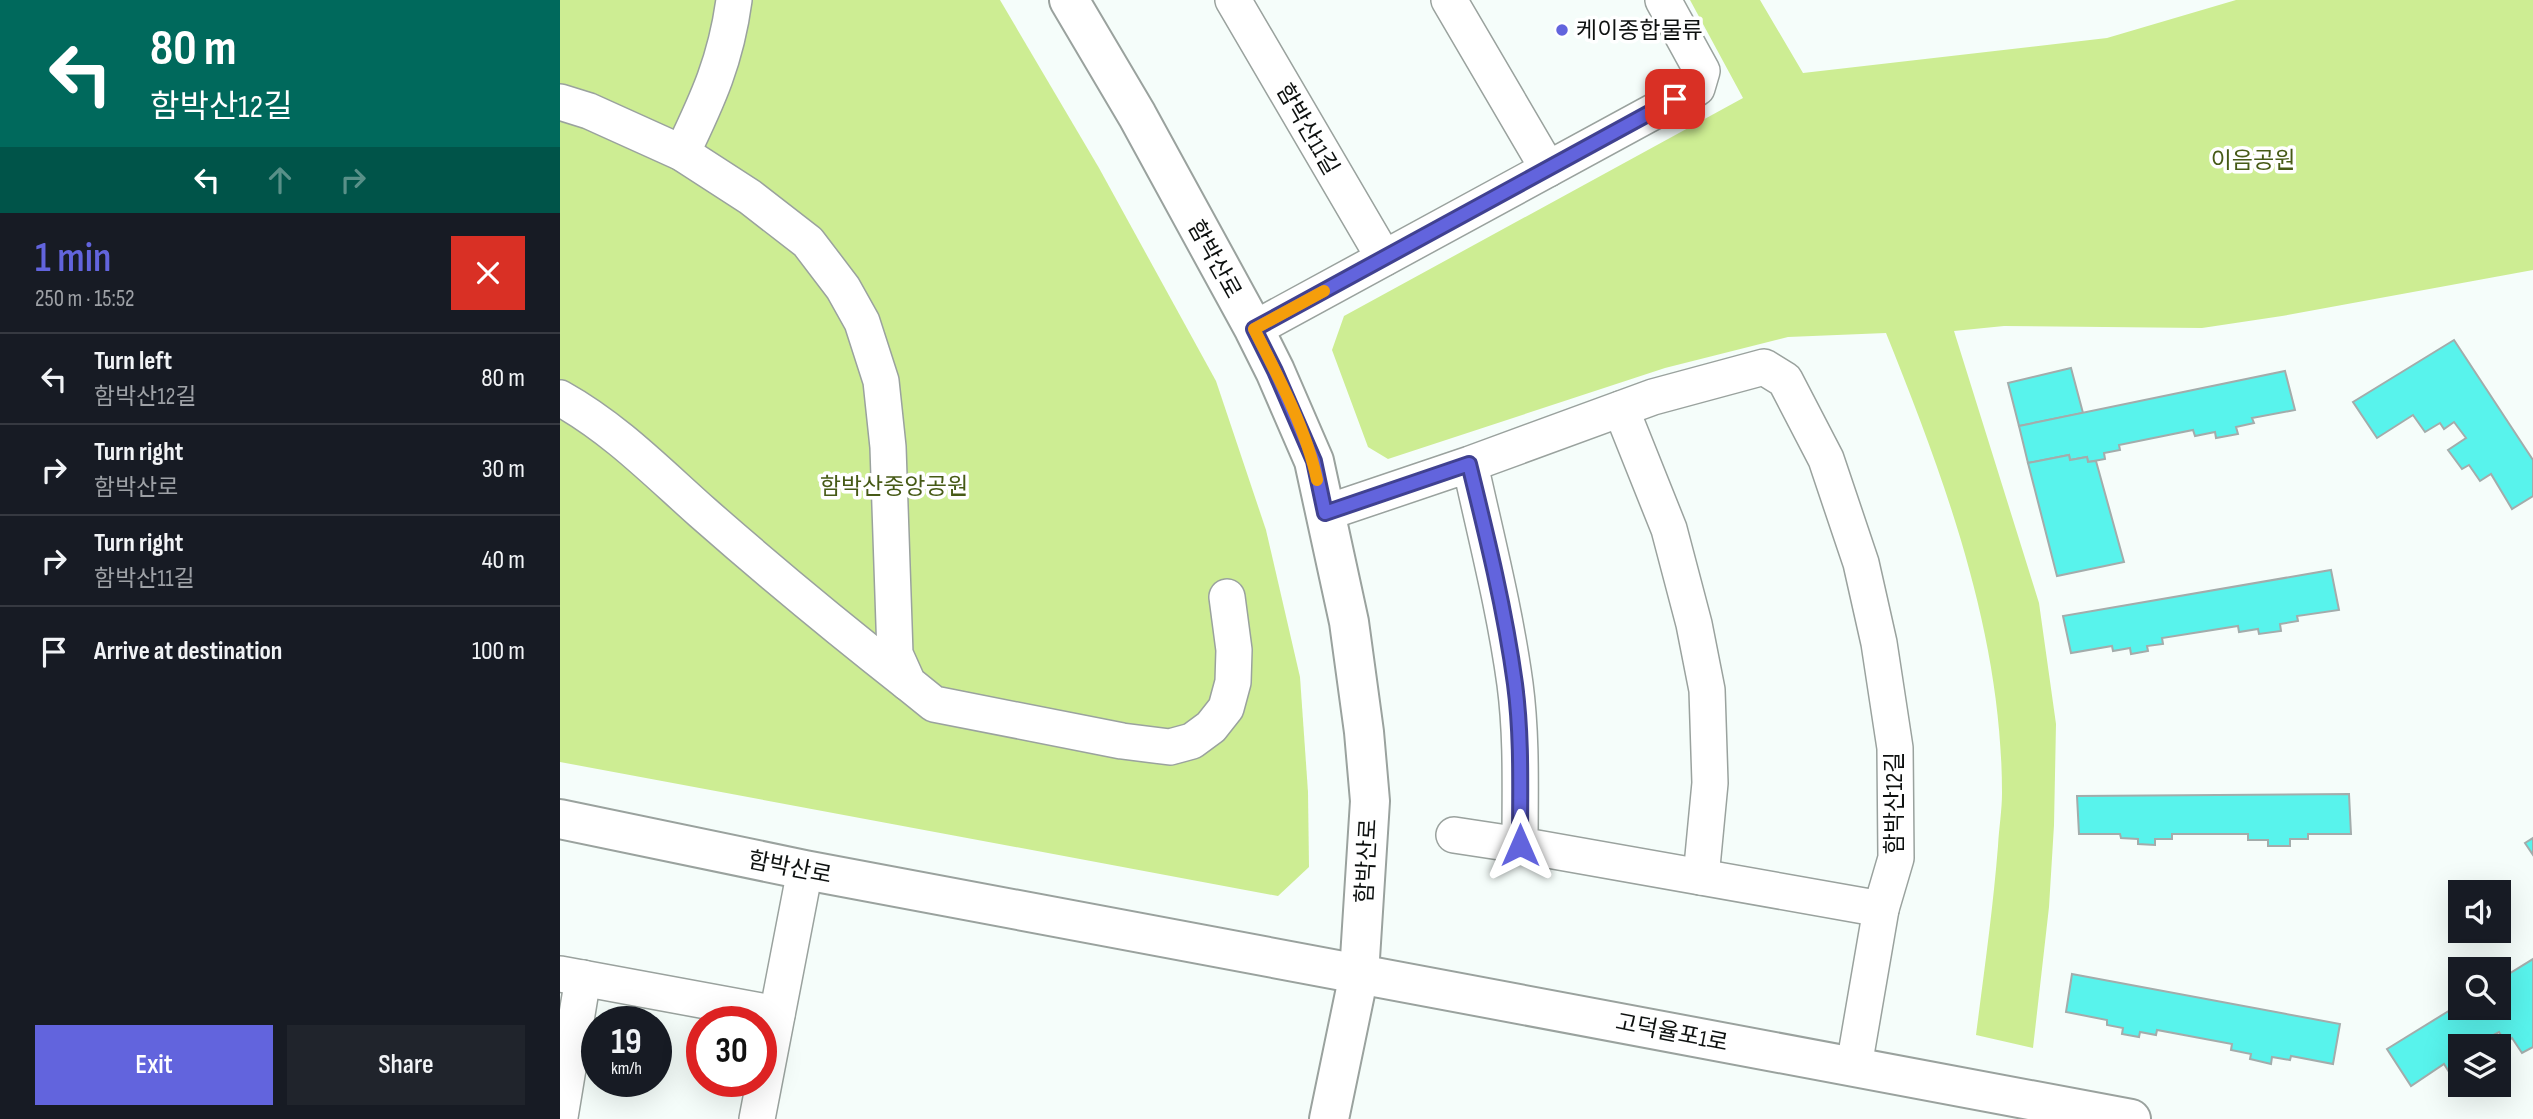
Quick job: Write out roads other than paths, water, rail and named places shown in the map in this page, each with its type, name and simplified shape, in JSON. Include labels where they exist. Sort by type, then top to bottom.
[{"type":"street","points":[[682,153],[719,73],[730,31],[734,0]]},
{"type":"street","name":"함박산로","points":[[560,819],[805,870],[1359,974],[1370,801],[1364,732],[1349,622],[1314,461],[1254,329],[1137,115],[1069,0]]},
{"type":"street","name":"함박산11길","points":[[1233,0],[1384,258]]},
{"type":"street","points":[[1449,0],[1548,169]]},
{"type":"street","points":[[1254,329],[1697,88],[1702,71],[1663,0]]},
{"type":"street","points":[[560,102],[589,111],[682,153],[750,197],[808,242],[843,288],[862,322],[881,381],[888,447],[895,654],[908,683]]},
{"type":"street","name":"함박산12길","points":[[1325,513],[1653,397],[1764,367],[1785,380],[1826,459],[1861,563],[1879,643],[1895,748],[1896,858],[1881,909],[1854,1066]]},
{"type":"street","points":[[560,398],[579,408],[637,451],[701,511],[816,610],[934,704],[1122,741],[1170,747],[1192,741],[1212,727],[1226,708],[1233,682],[1234,650],[1227,597]]},
{"type":"street","points":[[1620,409],[1669,529],[1694,624],[1707,690],[1710,783],[1701,877]]},
{"type":"street","points":[[1469,464],[1493,565],[1515,685],[1520,757],[1520,845]]},
{"type":"street","points":[[1454,835],[1881,909]]},
{"type":"street","points":[[777,1014],[805,870]]},
{"type":"street","points":[[1329,1119],[1359,974]]},
{"type":"street","name":"고덕율포1로","points":[[1359,974],[2131,1119]]},
{"type":"street","points":[[560,1117],[572,976],[734,1006]]},
{"type":"street","points":[[757,1119],[761,1097]]},
{"type":"place","name":"케이종합물류","points":[[1562,30]]},
{"type":"park label","name":"이음공원","points":[[2253,160]]},
{"type":"park label","name":"함박산중앙공원","points":[[894,486]]}]
